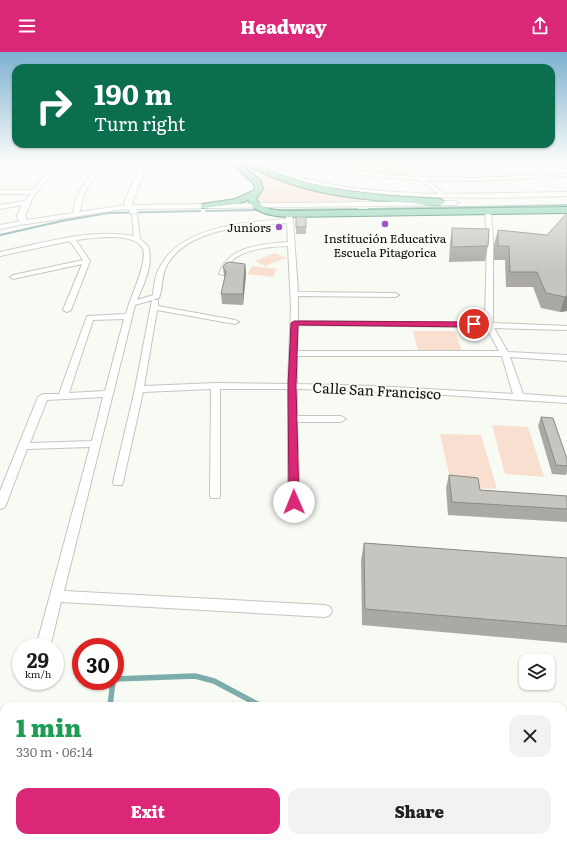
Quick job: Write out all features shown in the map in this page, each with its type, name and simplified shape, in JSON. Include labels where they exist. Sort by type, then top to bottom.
[{"type":"main road","points":[[205,206],[242,199]]},
{"type":"main road","points":[[252,199],[256,210],[289,218],[348,213],[567,210]]},
{"type":"main road","points":[[348,213],[360,210],[370,204],[369,199]]},
{"type":"main road","points":[[409,199],[455,203],[567,201]]},
{"type":"main road","points":[[449,199],[455,203],[460,212]]},
{"type":"street","points":[[27,222],[23,221],[21,216],[30,199]]},
{"type":"street","points":[[76,214],[76,206],[79,199]]},
{"type":"street","points":[[130,199],[128,203],[132,207],[135,215],[137,239]]},
{"type":"street","points":[[0,207],[27,202]]},
{"type":"street","points":[[0,227],[76,214],[132,207],[205,206],[256,210],[370,204],[455,203]]},
{"type":"street","points":[[488,211],[490,240],[489,325],[504,354],[519,397]]},
{"type":"street","points":[[135,215],[146,215]]},
{"type":"street","points":[[118,482],[139,389],[156,296],[164,263],[179,248],[194,239],[231,227],[289,218],[294,294],[292,386],[294,502]]},
{"type":"street","points":[[0,254],[72,239],[109,234],[137,239],[145,245],[147,261],[132,304],[45,638]]},
{"type":"street","points":[[72,239],[88,261]]},
{"type":"street","points":[[222,274],[222,269],[227,262],[243,252],[263,246],[291,244]]},
{"type":"street","points":[[13,277],[88,261]]},
{"type":"street","points":[[67,310],[88,261]]},
{"type":"street","points":[[294,294],[395,295]]},
{"type":"street","points":[[132,304],[156,296]]},
{"type":"street","points":[[154,307],[235,322]]},
{"type":"street","points":[[63,396],[90,318],[130,316]]},
{"type":"street","points":[[294,323],[489,325],[567,328]]},
{"type":"street","points":[[293,353],[504,354],[567,358]]},
{"type":"street","points":[[215,495],[216,386]]},
{"type":"street","name":"Calle San Francisco","points":[[139,389],[216,386],[292,386],[567,400]]},
{"type":"street","points":[[1,502],[43,397],[109,394]]},
{"type":"street","points":[[292,419],[342,419]]},
{"type":"street","points":[[24,446],[96,444]]},
{"type":"street","points":[[56,596],[325,611]]},
{"type":"shaded area","points":[[259,199],[364,200],[361,202],[263,204]]},
{"type":"shaded area","points":[[275,253],[286,258],[265,266],[255,261]]},
{"type":"shaded area","points":[[252,266],[277,269],[273,277],[247,274]]},
{"type":"shaded area","points":[[413,331],[455,331],[463,355],[419,355]]},
{"type":"shaded area","points":[[492,425],[528,427],[544,477],[505,474]]},
{"type":"shaded area","points":[[440,434],[481,435],[497,489],[452,487]]},
{"type":"building","points":[[567,213],[567,296],[565,297],[546,293],[537,272],[510,272],[509,246],[498,246],[498,230],[547,235]]},
{"type":"building","points":[[296,217],[306,217],[306,227],[296,227]]},
{"type":"building","points":[[452,228],[489,229],[488,246],[452,247]]},
{"type":"building","points":[[230,262],[245,264],[243,294],[221,294],[226,272],[223,267],[226,263]]},
{"type":"building","points":[[541,417],[553,418],[567,459],[567,466],[556,465]]},
{"type":"building","points":[[449,475],[478,478],[480,490],[567,496],[567,509],[452,502]]},
{"type":"building","points":[[364,543],[567,558],[567,626],[365,609]]},
{"type":"waterway","points":[[369,209],[567,205]]},
{"type":"waterway","points":[[272,210],[357,209]]},
{"type":"waterway","points":[[206,211],[258,210]]},
{"type":"waterway","points":[[0,235],[62,221],[108,213],[200,211]]},
{"type":"waterway","points":[[124,679],[195,676],[214,681],[253,702]]},
{"type":"waterway","points":[[110,702],[112,690]]},
{"type":"place","name":"Institución Educativa Escuela Pitagorica","points":[[385,224]]},
{"type":"place","name":"Juniors","points":[[279,227]]},
{"type":"route","points":[[294,502],[292,386],[294,323],[474,324]]}]
